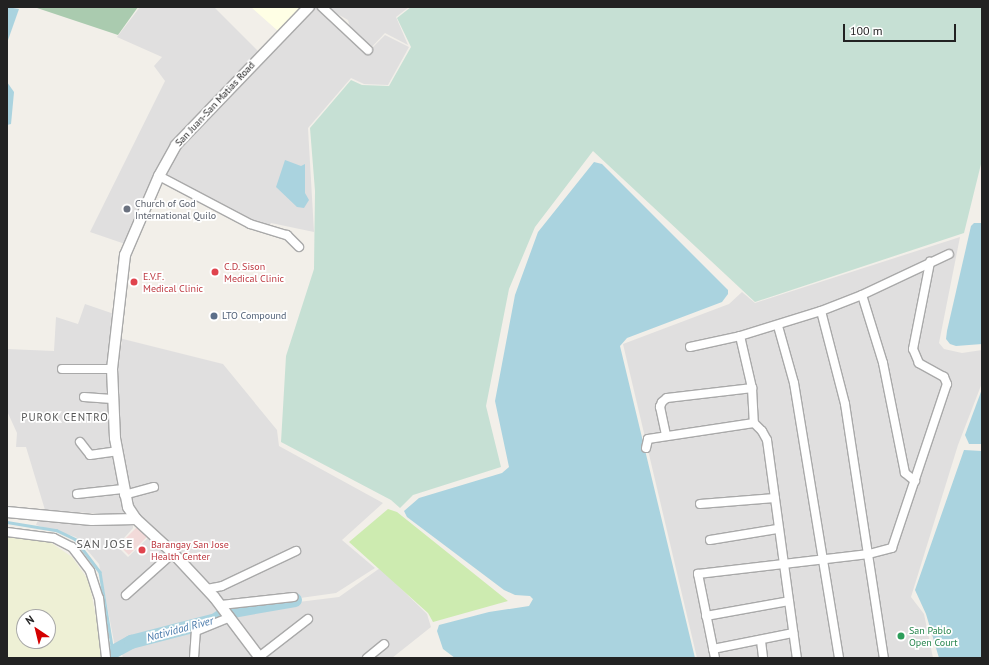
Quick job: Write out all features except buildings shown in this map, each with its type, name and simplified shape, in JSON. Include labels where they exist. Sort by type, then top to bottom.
[{"type":"street","name":"San Juan-San Matias Road","points":[[136,519],[123,492],[112,398],[112,370],[125,255],[159,176],[176,145],[309,7]]},
{"type":"street","points":[[322,7],[368,50]]},
{"type":"street","points":[[159,176],[250,224],[287,235],[299,247]]},
{"type":"street","points":[[690,347],[778,326],[821,311],[862,295],[949,254]]},
{"type":"street","points":[[715,658],[698,574],[869,554],[892,548],[947,384],[944,377],[919,362],[913,349],[930,262]]},
{"type":"street","points":[[862,295],[883,363],[905,473],[915,481]]},
{"type":"street","points":[[821,311],[845,404],[884,658]]},
{"type":"street","points":[[778,326],[794,383],[839,658]]},
{"type":"street","points":[[740,336],[752,388],[754,423],[762,431],[766,440],[777,529],[784,564],[797,658]]},
{"type":"street","points":[[62,369],[112,370]]},
{"type":"street","points":[[666,435],[660,408],[662,402],[667,398],[752,388]]},
{"type":"street","points":[[84,397],[112,398]]},
{"type":"street","points":[[646,448],[648,438],[754,423]]},
{"type":"street","points":[[80,442],[90,455],[117,451]]},
{"type":"street","points":[[77,494],[123,492],[154,487]]},
{"type":"street","points":[[700,504],[774,498]]},
{"type":"street","points":[[7,512],[92,520],[136,519],[173,553],[207,589],[226,611],[260,658],[308,619]]},
{"type":"street","points":[[710,540],[777,529]]},
{"type":"street","points":[[7,532],[54,538],[72,547],[90,571],[99,598],[106,658]]},
{"type":"street","points":[[207,589],[222,586],[296,551]]},
{"type":"street","points":[[126,595],[173,553]]},
{"type":"street","points":[[194,658],[196,631],[226,611],[294,597]]},
{"type":"street","points":[[706,616],[789,601]]},
{"type":"street","points":[[712,649],[761,641],[793,633]]},
{"type":"street","points":[[761,641],[762,658]]},
{"type":"street","points":[[367,658],[384,644]]},
{"type":"shaded area","points":[[34,7],[138,7],[118,35]]},
{"type":"shaded area","points":[[140,7],[214,7],[261,54],[174,147],[128,245],[90,232],[165,81],[154,66],[162,57],[117,37]]},
{"type":"shaded area","points":[[251,7],[300,7],[278,31]]},
{"type":"shaded area","points":[[311,7],[318,7],[368,52],[385,35],[409,47],[388,85],[364,84],[351,78],[308,128],[314,232],[271,223],[266,229],[163,175],[178,146]]},
{"type":"shaded area","points":[[325,7],[409,7],[396,17],[408,45],[385,33],[369,50],[352,35],[348,20]]},
{"type":"shaded area","points":[[411,7],[982,7],[982,160],[964,233],[755,302],[593,151],[535,227],[509,289],[486,406],[501,467],[413,495],[400,508],[391,500],[281,442],[286,356],[314,269],[315,191],[310,128],[351,80],[362,85],[389,86],[411,47],[397,18]]},
{"type":"shaded area","points":[[960,237],[939,343],[944,349],[962,353],[982,350],[982,383],[958,445],[911,597],[924,614],[933,658],[697,658],[623,344],[729,304],[742,292],[755,303]]},
{"type":"shaded area","name":"PUROK CENTRO","points":[[85,304],[117,315],[111,366],[121,489],[132,516],[45,510],[26,447],[16,447],[17,433],[7,411],[7,349],[54,351],[56,317],[78,324]]},
{"type":"shaded area","points":[[119,338],[223,364],[277,430],[279,446],[383,503],[342,540],[375,568],[336,593],[228,608],[138,516],[127,494],[115,380],[122,341]]},
{"type":"shaded area","points":[[39,517],[133,522],[133,528],[117,546],[128,557],[150,536],[222,612],[128,640],[115,647],[99,564],[76,537],[36,525]]},
{"type":"shaded area","points":[[138,526],[148,536],[129,555],[119,545]]},
{"type":"shaded area","points":[[7,535],[47,540],[72,557],[89,581],[104,658],[7,658]]},
{"type":"shaded area","points":[[380,568],[427,614],[431,627],[392,658],[266,658],[232,614],[266,606],[339,597]]},
{"type":"shaded area","points":[[227,615],[259,658],[123,658],[120,647],[181,628],[202,628]]},
{"type":"green space","points":[[388,509],[397,512],[508,601],[433,622],[428,613],[349,542]]},
{"type":"water","points":[[7,7],[19,9],[7,43]]},
{"type":"water","points":[[7,82],[14,92],[11,124],[7,125]]},
{"type":"water","points":[[285,160],[301,166],[305,164],[305,193],[309,200],[304,208],[297,207],[276,187]]},
{"type":"water","points":[[594,162],[602,164],[728,290],[728,294],[722,302],[627,338],[620,346],[695,658],[455,658],[443,649],[437,631],[439,625],[489,612],[529,606],[533,599],[530,596],[515,595],[504,590],[407,517],[404,511],[419,498],[502,473],[509,467],[495,401],[515,295],[538,232]]},
{"type":"water","points":[[974,223],[982,223],[982,344],[956,346],[950,344],[946,339],[947,331],[971,226]]},
{"type":"water","points":[[982,389],[982,444],[969,444],[965,435]]},
{"type":"water","points":[[964,450],[982,451],[982,658],[939,658],[926,614],[915,590]]},
{"type":"waterway","points":[[7,522],[56,530],[75,539],[100,572],[114,658]]},
{"type":"waterway","name":"Natividad River","points":[[113,652],[131,642],[216,620],[227,612],[295,600]]},
{"type":"place","name":"Church of God International Quilo","points":[[127,209]]},
{"type":"place","name":"C.D. Sison Medical Clinic","points":[[215,272]]},
{"type":"place","name":"E.V.F. Medical Clinic","points":[[134,282]]},
{"type":"place","name":"LTO Compound","points":[[214,316]]},
{"type":"place","name":"Barangay San Jose Health Center","points":[[142,550]]},
{"type":"place","name":"San Pablo Open Court","points":[[901,636]]},
{"type":"district","name":"PUROK CENTRO","points":[[65,417]]},
{"type":"district","name":"SAN JOSE","points":[[105,544]]}]
